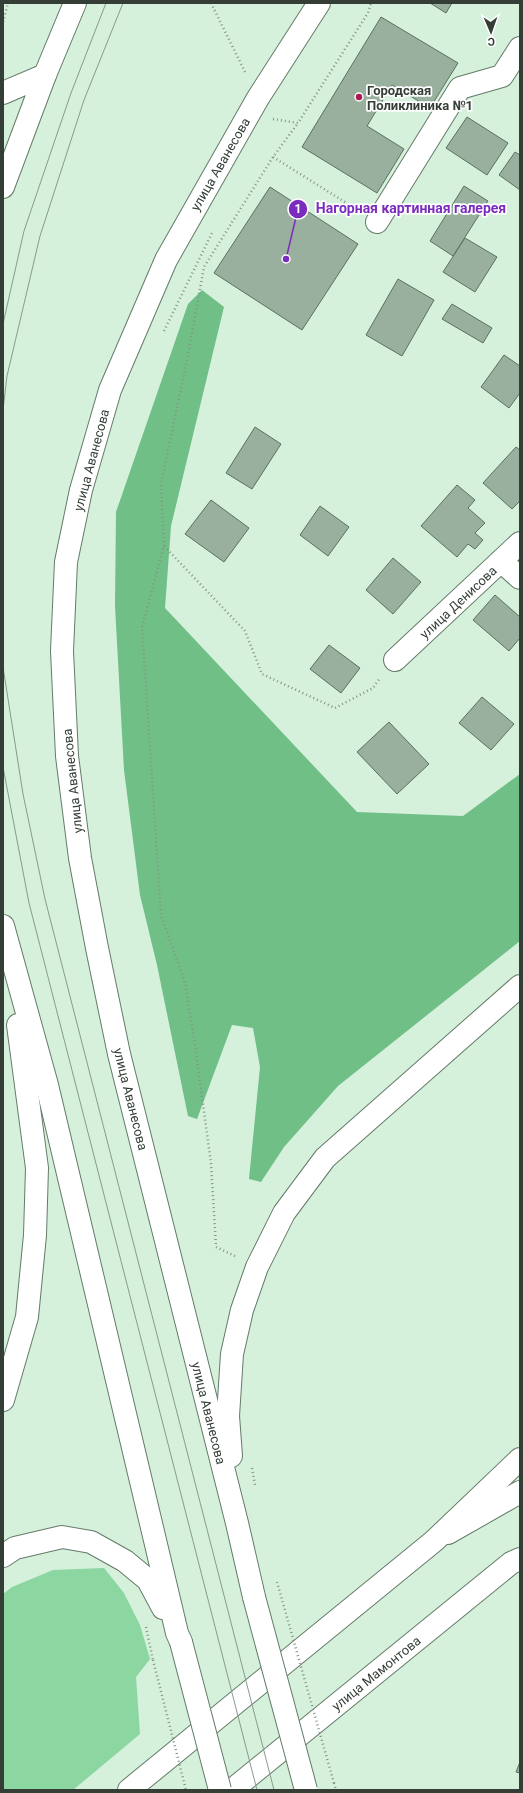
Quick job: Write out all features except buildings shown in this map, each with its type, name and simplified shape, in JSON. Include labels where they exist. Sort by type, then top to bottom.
[{"type":"main road","points":[[3,187],[45,75],[75,3]]},
{"type":"main road","name":"улица Аванесова","points":[[306,1790],[254,1597],[237,1523],[120,1054],[97,948],[80,858],[67,756],[62,651],[66,562],[82,490],[110,390],[166,260],[258,98],[319,3]]},
{"type":"main road","points":[[377,222],[460,88],[502,76],[520,48]]},
{"type":"main road","points":[[3,93],[45,75]]},
{"type":"main road","name":"улица Денисова","points":[[395,660],[520,543]]},
{"type":"main road","points":[[501,561],[520,578]]},
{"type":"main road","points":[[3,926],[47,1086],[179,1638],[220,1790]]},
{"type":"main road","points":[[3,1400],[27,1317],[35,1235],[37,1168],[8,948]]},
{"type":"main road","points":[[237,1523],[228,1416],[232,1354],[242,1310],[257,1267],[284,1213],[325,1158],[520,986]]},
{"type":"main road","points":[[129,1790],[434,1541],[520,1459]]},
{"type":"main road","points":[[434,1541],[520,1492]]},
{"type":"main road","points":[[3,1556],[15,1548],[62,1537],[91,1542],[125,1561],[148,1580],[179,1638]]},
{"type":"main road","name":"улица Мамонтова","points":[[232,1790],[517,1559]]},
{"type":"path","points":[[3,22],[8,3]]},
{"type":"path","points":[[211,3],[258,98],[272,119],[298,122]]},
{"type":"path","points":[[257,1267],[216,1247],[212,1163],[194,1038],[184,983],[161,915],[142,627],[164,546],[161,484],[204,267],[368,13],[371,3]]},
{"type":"path","points":[[268,126],[272,119]]},
{"type":"path","points":[[274,157],[377,222]]},
{"type":"path","points":[[162,337],[216,224]]},
{"type":"path","points":[[164,546],[245,631],[262,674],[335,708],[373,688],[395,660]]},
{"type":"path","points":[[252,1466],[255,1488]]},
{"type":"path","points":[[276,1575],[336,1790]]},
{"type":"path","points":[[153,1660],[186,1790]]},
{"type":"green space","points":[[202,290],[224,307],[171,526],[165,608],[357,812],[463,816],[520,774],[520,941],[338,1086],[284,1147],[261,1182],[249,1179],[260,1067],[253,1028],[232,1025],[197,1119],[188,1116],[157,965],[140,895],[124,770],[115,606],[116,512],[188,304]]},
{"type":"green space","points":[[104,1568],[124,1593],[140,1625],[150,1659],[136,1677],[140,1734],[73,1790],[3,1790],[3,1594],[12,1587],[53,1570]]},
{"type":"tram line","points":[[3,324],[24,231],[71,93],[106,3]]},
{"type":"tram line","points":[[3,410],[7,376],[40,236],[84,100],[123,3]]},
{"type":"tram line","points":[[3,667],[23,794],[45,899],[274,1790]]},
{"type":"tram line","points":[[3,767],[29,903],[257,1790]]},
{"type":"place","name":"Городская Поликлиника №1","points":[[359,97]]},
{"type":"place","name":"Нагорная картинная галерея","points":[[286,259]]}]
